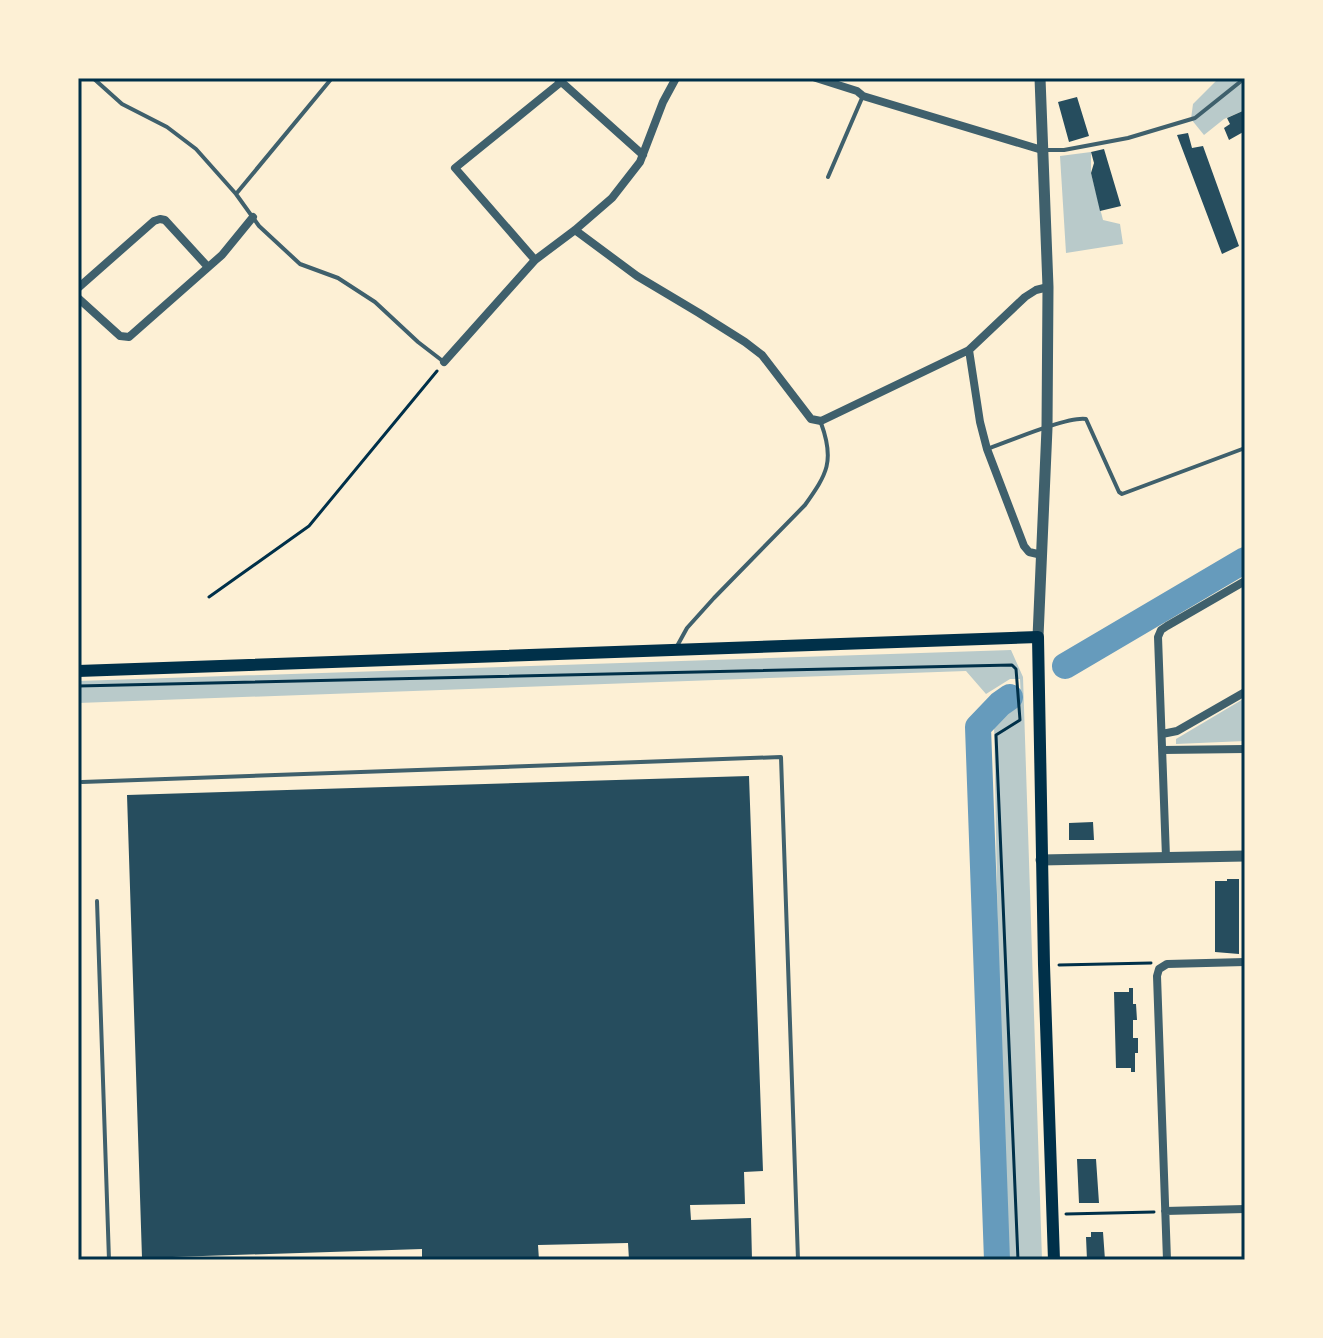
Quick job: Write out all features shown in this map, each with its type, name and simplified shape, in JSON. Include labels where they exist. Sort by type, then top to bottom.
[{"type":"main road","points":[[78,671],[1038,637],[1041,860],[1054,1260]]},
{"type":"street","points":[[444,362],[535,260],[612,198],[640,162],[663,102],[676,78]]},
{"type":"street","points":[[816,78],[857,91],[863,96],[1042,150]]},
{"type":"street","points":[[1038,637],[1047,428],[1048,287],[1040,78]]},
{"type":"street","points":[[535,260],[455,168],[559,80],[643,155]]},
{"type":"street","points":[[78,298],[120,336],[129,337],[222,255],[253,217]]},
{"type":"street","points":[[78,288],[160,219],[165,220],[208,267]]},
{"type":"street","points":[[575,230],[637,276],[762,355],[811,419],[821,421],[969,350],[1025,297],[1048,287]]},
{"type":"street","points":[[969,350],[987,449],[1024,546],[1029,552],[1042,555]]},
{"type":"street","points":[[1166,857],[1158,637],[1161,630],[1245,581]]},
{"type":"street","points":[[1162,734],[1177,731],[1245,692]]},
{"type":"street","points":[[1163,750],[1245,749]]},
{"type":"street","points":[[1041,860],[1245,856]]},
{"type":"street","points":[[1167,1260],[1157,976],[1167,964],[1245,962]]},
{"type":"street","points":[[1165,1211],[1245,1209]]},
{"type":"lane","points":[[93,78],[122,104],[167,127],[196,149],[236,194],[259,226],[300,264],[338,278],[375,302],[444,362]]},
{"type":"lane","points":[[236,194],[332,78]]},
{"type":"lane","points":[[1042,150],[1064,150],[1128,138],[1195,118],[1245,78]]},
{"type":"lane","points":[[828,177],[863,96]]},
{"type":"lane","points":[[987,449],[1047,428],[1086,419],[1122,494],[1245,448]]},
{"type":"lane","points":[[676,651],[687,628],[805,505],[817,488],[826,471],[829,455],[821,421]]},
{"type":"lane","points":[[82,782],[781,757],[798,1260]]},
{"type":"lane","points":[[97,901],[109,1260]]},
{"type":"path","points":[[209,597],[309,526],[444,362]]},
{"type":"path","points":[[78,686],[1012,665],[1016,669],[1020,720],[996,735],[1018,1260]]},
{"type":"path","points":[[1059,965],[1148,963],[1162,967]]},
{"type":"path","points":[[1066,1214],[1165,1211]]},
{"type":"shaded area","points":[[1219,78],[1245,78],[1245,110],[1224,119],[1204,135],[1191,119],[1193,104]]},
{"type":"shaded area","points":[[1091,152],[1091,173],[1103,220],[1120,224],[1123,244],[1066,253],[1060,156]]},
{"type":"shaded area","points":[[1011,650],[1023,677],[1042,1260],[1005,1260],[1003,1216],[994,723],[1021,698],[1020,679],[1010,679],[986,694],[966,671],[78,703],[78,681]]},
{"type":"shaded area","points":[[1245,698],[1245,741],[1176,744],[1176,739]]},
{"type":"building","points":[[1077,97],[1089,136],[1069,142],[1058,102]]},
{"type":"building","points":[[1245,110],[1245,131],[1229,140],[1224,128],[1230,124],[1227,118]]},
{"type":"building","points":[[1188,133],[1192,148],[1203,146],[1239,246],[1222,254],[1177,135]]},
{"type":"building","points":[[1104,149],[1121,206],[1100,211],[1091,173],[1094,163],[1091,152]]},
{"type":"building","points":[[749,776],[763,1171],[744,1172],[745,1204],[690,1205],[691,1220],[751,1218],[752,1260],[629,1260],[628,1243],[538,1245],[539,1260],[422,1260],[422,1249],[142,1258],[127,795]]},
{"type":"building","points":[[1093,822],[1094,840],[1069,840],[1069,823]]},
{"type":"building","points":[[1239,879],[1239,954],[1215,952],[1215,881]]},
{"type":"building","points":[[1129,988],[1133,988],[1133,1004],[1136,1004],[1137,1020],[1133,1020],[1133,1038],[1138,1038],[1135,1072],[1131,1072],[1131,1068],[1116,1068],[1114,992],[1129,992]]},
{"type":"building","points":[[1077,1159],[1096,1159],[1099,1203],[1079,1203]]},
{"type":"building","points":[[1091,1232],[1103,1232],[1105,1260],[1087,1260],[1086,1237],[1091,1237]]},
{"type":"waterway","points":[[1065,666],[1245,560]]},
{"type":"waterway","points":[[997,1260],[978,727],[1010,697]]}]
